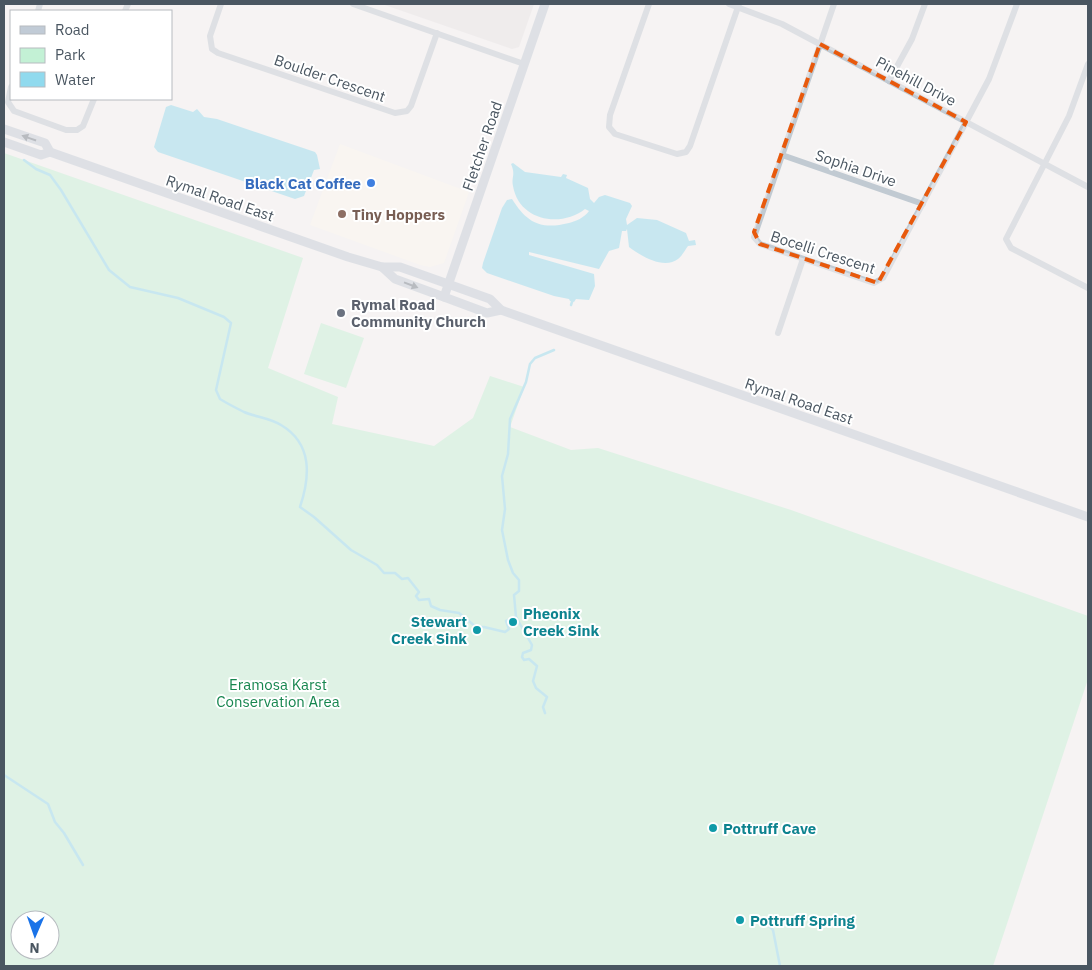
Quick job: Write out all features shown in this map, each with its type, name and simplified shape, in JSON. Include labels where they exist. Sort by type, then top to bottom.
[{"type":"main road","name":"Fletcher Road","points":[[444,297],[546,4]]},
{"type":"main road","name":"Rymal Road East","points":[[4,129],[45,143],[50,152]]},
{"type":"main road","name":"Rymal Road East","points":[[4,142],[41,155],[50,152],[348,257],[382,267],[400,268],[448,284],[490,299],[501,310],[1088,517]]},
{"type":"main road","name":"Rymal Road East","points":[[382,267],[395,279],[487,313],[501,310]]},
{"type":"street","name":"Boulder Crescent","points":[[221,4],[210,36],[212,50],[394,113],[407,111],[412,106],[437,33]]},
{"type":"street","points":[[352,4],[524,64]]},
{"type":"street","points":[[649,4],[610,115],[610,127],[615,134],[677,154],[686,152],[690,146],[739,5]]},
{"type":"street","name":"Pinehill Drive","points":[[729,4],[739,5],[782,24],[1088,186]]},
{"type":"street","name":"Bocelli Crescent","points":[[834,4],[754,237],[760,244],[871,283],[878,283],[883,278],[993,72],[1017,4]]},
{"type":"street","points":[[890,81],[912,39],[925,4]]},
{"type":"street","points":[[1088,64],[1069,116],[1007,234],[1006,242],[1011,248],[1088,288]]},
{"type":"street","points":[[10,92],[8,102],[14,111],[72,130],[83,126],[94,100]]},
{"type":"street","name":"Sophia Drive","points":[[782,155],[923,204]]},
{"type":"street","points":[[778,333],[803,259]]},
{"type":"highlighted area","points":[[820,44],[966,122],[878,283],[760,244],[754,232]]},
{"type":"shaded area","points":[[382,4],[534,4],[519,47],[512,49]]},
{"type":"shaded area","points":[[340,144],[469,192],[444,263],[430,267],[420,265],[310,225]]},
{"type":"green space","name":"Eramosa Karst Conservation Area","points":[[4,153],[303,258],[268,368],[338,397],[332,424],[434,446],[473,418],[490,376],[524,387],[510,427],[571,450],[598,448],[791,510],[1088,616],[1088,679],[993,966],[4,966]]},
{"type":"green space","points":[[321,323],[364,338],[346,388],[304,374]]},
{"type":"water","points":[[171,105],[193,112],[197,109],[204,117],[217,119],[315,152],[320,169],[314,170],[304,196],[295,199],[158,152],[154,147],[166,107]]},
{"type":"water","points":[[513,163],[525,172],[561,177],[563,174],[567,175],[566,178],[588,188],[590,199],[594,203],[599,197],[605,195],[630,203],[632,206],[626,219],[627,225],[637,218],[657,220],[686,233],[689,241],[695,240],[696,245],[688,246],[679,258],[672,262],[660,262],[646,258],[629,247],[627,229],[622,231],[619,248],[609,251],[599,269],[529,252],[529,255],[594,274],[595,286],[589,300],[576,299],[574,302],[570,301],[569,299],[554,296],[487,273],[482,268],[483,263],[502,208],[507,200],[512,199],[529,219],[536,223],[550,226],[577,220],[589,211],[585,209],[575,215],[553,219],[542,218],[532,214],[523,207],[517,198],[513,186],[511,164]]},
{"type":"waterway","points":[[24,160],[36,169],[50,175],[109,270],[130,287],[178,298],[224,317],[231,323],[216,390],[220,399],[244,412],[281,425],[299,442],[304,451],[307,473],[300,507],[351,550],[377,565],[384,573],[395,573],[402,579],[408,578],[419,592],[416,596],[419,600],[429,599],[431,606],[440,610],[459,613],[476,627],[505,632],[509,629],[506,621],[516,617]]},
{"type":"waterway","points":[[545,713],[543,707],[547,697],[536,688],[533,681],[537,666],[529,659],[524,660],[522,657],[523,653],[531,650],[532,645],[516,617],[514,595],[519,591],[519,580],[513,573],[508,560],[502,530],[505,509],[502,476],[508,454],[510,419],[526,382],[530,364],[535,358],[554,350]]},
{"type":"waterway","points":[[4,775],[48,804],[55,822],[64,833],[83,865]]},
{"type":"waterway","points":[[752,922],[763,920],[773,930],[780,966]]},
{"type":"place","name":"Black Cat Coffee","points":[[371,183]]},
{"type":"place","name":"Tiny Hoppers","points":[[342,214]]},
{"type":"place","name":"Rymal Road Community Church","points":[[341,313]]},
{"type":"place","name":"Pheonix Creek Sink","points":[[513,622]]},
{"type":"place","name":"Stewart Creek Sink","points":[[477,630]]},
{"type":"place","name":"Pottruff Cave","points":[[713,828]]},
{"type":"place","name":"Pottruff Spring","points":[[740,920]]}]
